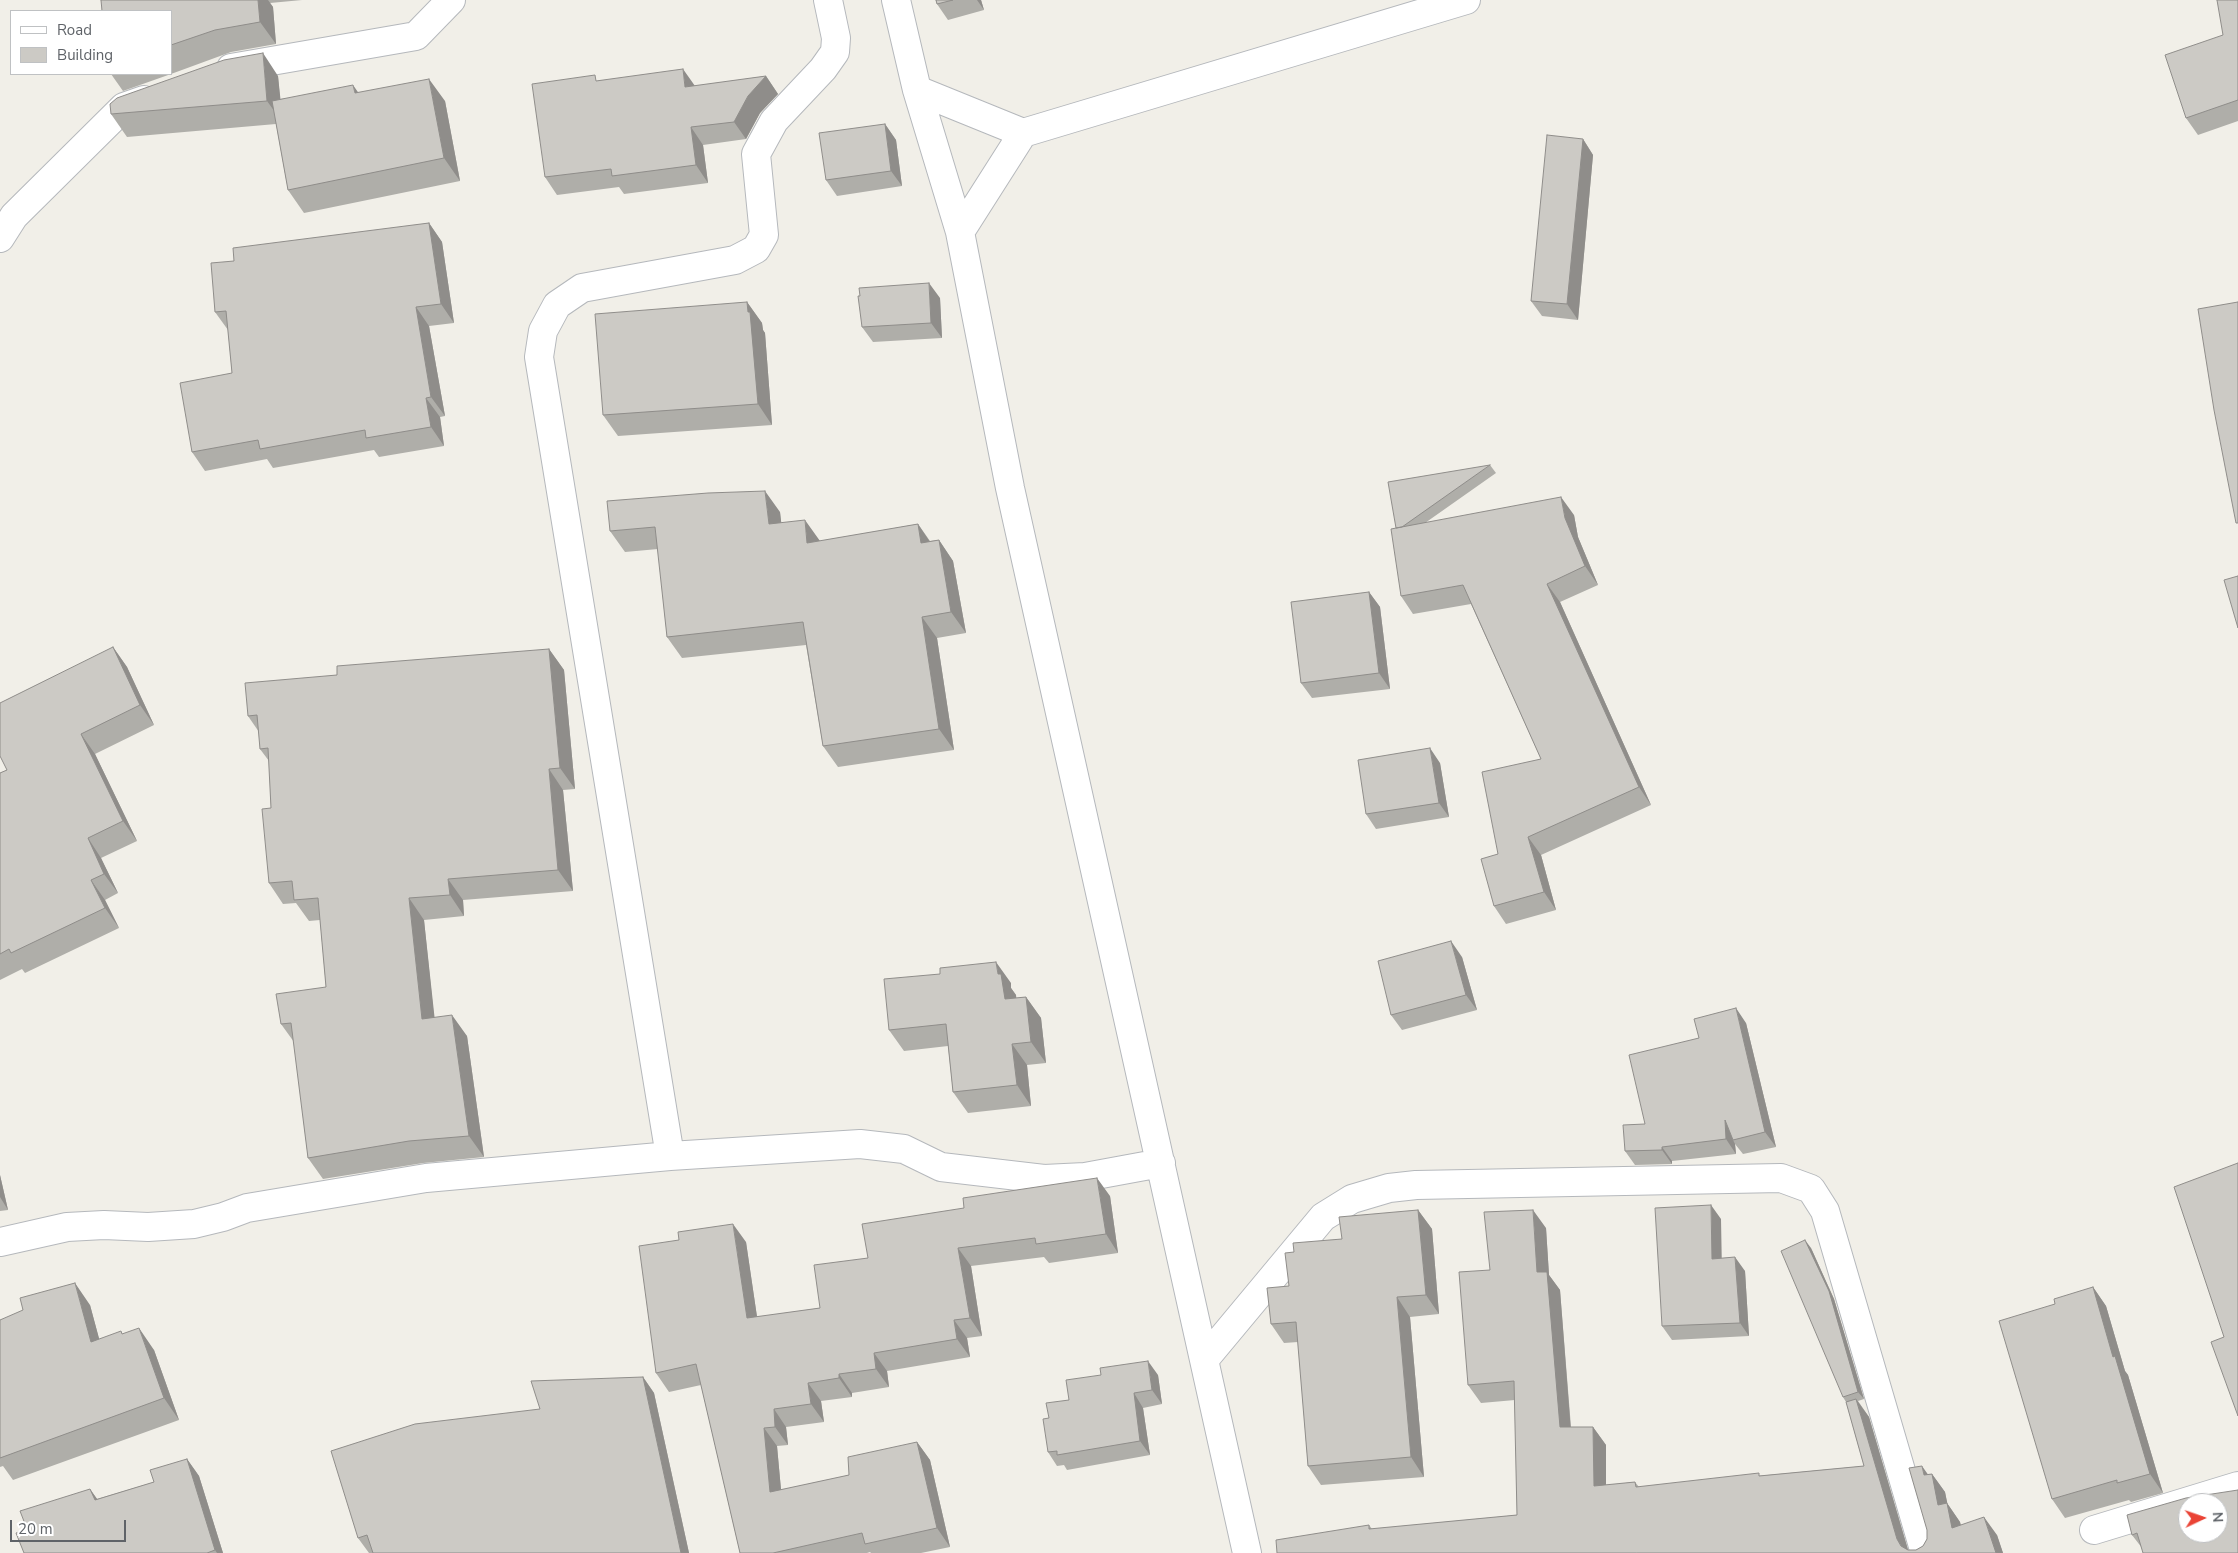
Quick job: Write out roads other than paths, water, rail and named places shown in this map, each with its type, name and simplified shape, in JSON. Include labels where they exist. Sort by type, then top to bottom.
[{"type":"street","points":[[208,77],[236,67],[416,36],[451,0]]},
{"type":"street","points":[[670,1156],[539,358],[543,331],[557,305],[582,288],[735,260],[756,249],[764,235],[756,154],[774,121],[822,69],[834,52],[836,38],[828,0]]},
{"type":"street","points":[[896,0],[917,90],[960,232],[1010,488],[1248,1553]]},
{"type":"street","points":[[917,90],[1023,133],[1466,0]]},
{"type":"street","points":[[0,238],[14,216],[124,107],[170,90]]},
{"type":"street","points":[[960,232],[1023,133]]},
{"type":"street","points":[[0,1242],[67,1227],[104,1225],[148,1227],[194,1224],[223,1217],[247,1208],[426,1178],[670,1156],[860,1144],[904,1149],[941,1167],[1044,1179],[1085,1176],[1161,1163]]},
{"type":"street","points":[[1204,1360],[1323,1217],[1352,1199],[1389,1188],[1416,1184],[1781,1178],[1811,1188],[1825,1211],[1925,1553]]},
{"type":"street","points":[[2094,1530],[2238,1486]]}]
